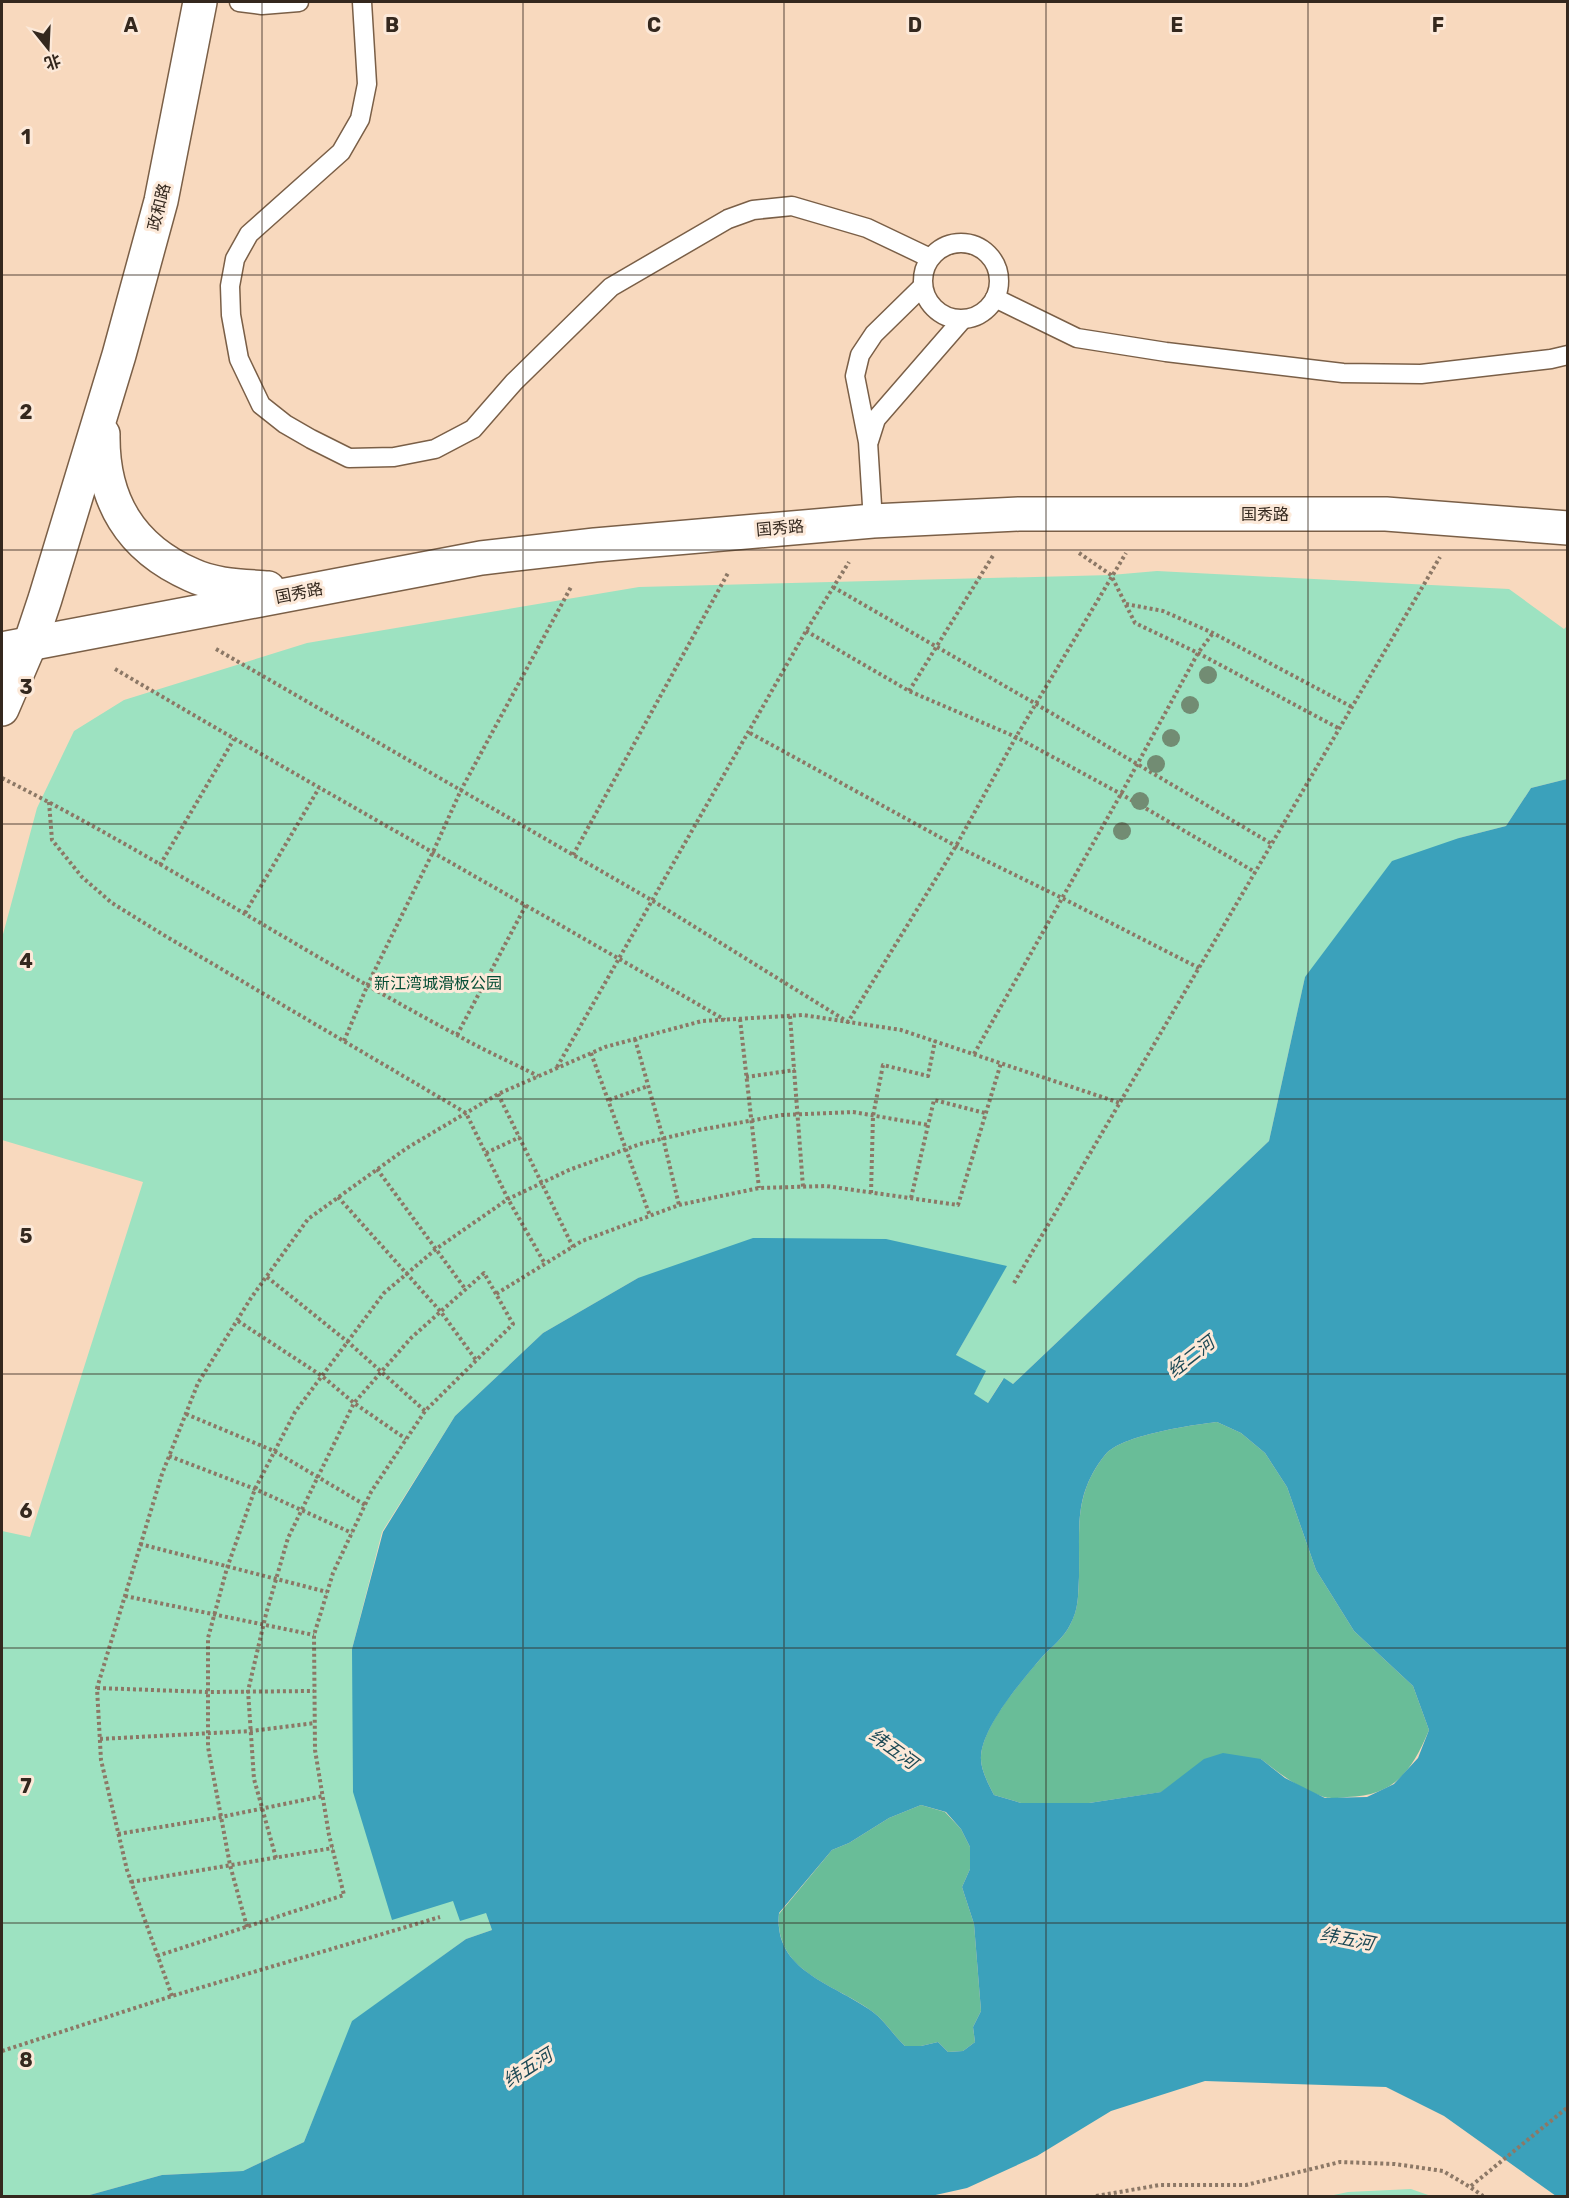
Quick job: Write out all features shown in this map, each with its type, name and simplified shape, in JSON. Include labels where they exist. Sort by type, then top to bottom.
[{"type":"street","name":"政和路","points":[[2,709],[16,646],[73,513],[104,409],[161,201],[200,2]]},
{"type":"street","name":"政和路","points":[[104,409],[103,454],[108,481],[129,530],[148,549],[192,576],[234,586],[309,591]]},
{"type":"street","name":"国秀路","points":[[16,646],[482,558],[595,545],[874,521],[1019,514],[1386,514],[1568,528]]},
{"type":"lane","points":[[239,2],[262,5],[299,2]]},
{"type":"lane","points":[[362,2],[367,84],[360,119],[341,152],[249,234],[235,259],[230,286],[231,315],[239,359],[261,405],[285,424],[311,440],[350,458],[394,457],[435,449],[473,429],[514,382],[611,287],[728,219],[753,210],[792,206],[867,228],[930,258]]},
{"type":"lane","points":[[955,244],[972,245],[984,251],[997,270],[999,280],[995,298],[986,310],[975,317],[962,320],[944,316],[933,309],[922,287],[923,273],[930,258],[940,249],[955,244]]},
{"type":"lane","points":[[874,521],[868,442],[855,376],[860,355],[874,334],[922,287]]},
{"type":"lane","points":[[995,298],[1077,339],[1343,373],[1421,374],[1568,355]]},
{"type":"lane","points":[[868,442],[876,419],[962,320]]},
{"type":"path","points":[[909,691],[1019,514]]},
{"type":"path","points":[[849,1022],[956,846],[1016,737],[1111,575],[1152,514]]},
{"type":"path","points":[[1014,1283],[1462,520]]},
{"type":"path","points":[[556,1069],[750,733],[806,631],[874,521]]},
{"type":"path","points":[[573,855],[751,531]]},
{"type":"path","points":[[344,1041],[368,984],[433,852],[460,790],[595,545]]},
{"type":"path","points":[[1076,552],[1111,575],[1135,623],[1197,653],[1340,729]]},
{"type":"path","points":[[833,587],[1272,844]]},
{"type":"path","points":[[1126,604],[1162,611],[1213,633],[1352,707]]},
{"type":"path","points":[[163,618],[653,901],[849,1022]]},
{"type":"path","points":[[806,631],[909,691],[1016,737],[1121,794],[1255,872]]},
{"type":"path","points":[[974,1054],[1121,794],[1197,653],[1213,633]]},
{"type":"path","points":[[112,667],[725,1020]]},
{"type":"path","points":[[750,733],[956,846],[1199,968]]},
{"type":"path","points":[[160,865],[234,739]]},
{"type":"path","points":[[2,778],[50,802],[457,1035],[539,1076]]},
{"type":"path","points":[[245,913],[319,788]]},
{"type":"path","points":[[50,802],[52,840],[82,877],[112,903],[466,1113],[508,1199],[545,1264]]},
{"type":"path","points":[[457,1035],[526,905]]},
{"type":"path","points":[[790,1016],[803,1187]]},
{"type":"path","points":[[172,1996],[131,1882],[118,1834],[101,1760],[98,1689],[140,1544],[169,1456],[198,1383],[237,1321],[308,1219],[407,1148],[498,1094],[605,1047],[702,1021],[803,1016],[901,1030],[1120,1104]]},
{"type":"path","points":[[740,1019],[759,1188]]},
{"type":"path","points":[[635,1040],[663,1138],[679,1205]]},
{"type":"path","points":[[871,1193],[873,1116],[883,1065],[928,1076],[935,1041]]},
{"type":"path","points":[[591,1053],[650,1216]]},
{"type":"path","points":[[496,1294],[582,1242],[679,1205],[759,1188],[826,1186],[958,1205],[1001,1063]]},
{"type":"path","points":[[746,1077],[795,1070]]},
{"type":"path","points":[[609,1100],[648,1086]]},
{"type":"path","points":[[498,1094],[573,1247]]},
{"type":"path","points":[[911,1198],[934,1100],[986,1113]]},
{"type":"path","points":[[247,1926],[230,1865],[208,1747],[208,1638],[227,1568],[255,1489],[274,1451],[295,1412],[384,1293],[436,1249],[508,1199],[569,1170],[627,1149],[663,1138],[798,1114],[854,1112],[928,1125]]},
{"type":"path","points":[[486,1153],[520,1137]]},
{"type":"path","points":[[377,1169],[466,1290]]},
{"type":"path","points":[[339,1197],[441,1312],[476,1360]]},
{"type":"path","points":[[157,1956],[344,1895],[315,1750],[314,1635],[333,1573],[371,1492],[425,1411],[513,1324],[484,1273],[411,1338],[354,1403],[288,1538],[263,1625],[248,1691],[254,1779],[276,1858]]},
{"type":"path","points":[[267,1277],[348,1342],[425,1411]]},
{"type":"path","points":[[237,1321],[322,1376],[354,1403],[406,1439]]},
{"type":"path","points":[[186,1414],[274,1451],[365,1505]]},
{"type":"path","points":[[169,1456],[302,1508],[352,1533]]},
{"type":"path","points":[[140,1544],[327,1592]]},
{"type":"path","points":[[125,1596],[314,1635]]},
{"type":"path","points":[[98,1689],[208,1692],[315,1690]]},
{"type":"path","points":[[100,1739],[250,1731],[315,1723]]},
{"type":"path","points":[[118,1834],[221,1817],[323,1796]]},
{"type":"path","points":[[131,1882],[333,1848]]},
{"type":"path","points":[[2,2051],[172,1996],[440,1917]]},
{"type":"path","points":[[1470,2187],[1568,2107]]},
{"type":"path","points":[[1096,2196],[1160,2185],[1246,2185],[1340,2162],[1395,2164],[1443,2172],[1483,2196]]},
{"type":"green space","name":"新江湾城滑板公园","points":[[1157,571],[1509,589],[1564,629],[1567,626],[1567,779],[1531,788],[1506,826],[1459,838],[1305,977],[1269,1141],[1013,1384],[1003,1379],[988,1403],[973,1394],[956,1355],[1006,1266],[638,1278],[543,1333],[455,1416],[382,1532],[352,1649],[453,1901],[486,1913],[492,1930],[466,1939],[353,2021],[304,2142],[243,2171],[162,2175],[86,2196],[2,2196],[2,1531],[30,1537],[143,1182],[2,1140],[2,938],[37,808],[74,731],[124,700],[307,643],[639,587],[1111,575]]},
{"type":"green space","points":[[1217,1422],[1241,1433],[1265,1453],[1287,1487],[1316,1570],[1354,1631],[1413,1686],[1429,1730],[1416,1758],[1408,1769],[1389,1786],[1363,1796],[1324,1797],[1299,1786],[1261,1759],[1177,1781],[1162,1792],[1089,1803],[1021,1803],[994,1795],[982,1766],[983,1744],[1005,1703],[1043,1656],[1065,1634],[1073,1619],[1078,1596],[1080,1513],[1088,1484],[1095,1470],[1105,1455],[1126,1442],[1158,1432]]},
{"type":"green space","points":[[921,1805],[945,1812],[961,1829],[970,1847],[970,1869],[962,1887],[974,1924],[981,2011],[973,2027],[975,2042],[963,2051],[948,2052],[938,2042],[921,2046],[905,2046],[873,2012],[810,1975],[797,1964],[786,1950],[780,1934],[779,1914],[832,1850],[849,1843],[889,1818]]},
{"type":"green space","points":[[1411,2189],[1431,2196],[1329,2196],[1348,2192]]},
{"type":"water","points":[[1567,779],[1567,2196],[1556,2196],[1444,2116],[1386,2087],[1205,2081],[1111,2111],[1037,2156],[967,2188],[931,2196],[86,2196],[162,2175],[243,2171],[304,2142],[352,2021],[466,1939],[492,1930],[486,1913],[460,1921],[453,1901],[392,1920],[353,1792],[352,1649],[383,1532],[455,1416],[543,1333],[638,1278],[753,1238],[886,1239],[1007,1266],[956,1355],[986,1371],[974,1394],[988,1403],[1004,1378],[1013,1384],[1269,1141],[1305,977],[1392,861],[1459,838],[1506,826],[1531,788]],"holes":[[[1217,1422],[1241,1433],[1265,1453],[1287,1487],[1316,1570],[1354,1631],[1413,1686],[1429,1730],[1418,1758],[1394,1784],[1367,1797],[1325,1798],[1285,1778],[1261,1759],[1223,1753],[1204,1759],[1161,1792],[1089,1803],[1021,1803],[994,1795],[982,1766],[983,1744],[1005,1703],[1043,1656],[1065,1634],[1073,1619],[1078,1596],[1080,1513],[1083,1498],[1095,1470],[1105,1455],[1126,1442],[1158,1432]],[[921,1805],[946,1812],[961,1829],[970,1847],[970,1869],[962,1887],[974,1924],[981,2011],[973,2027],[975,2042],[963,2051],[948,2052],[938,2042],[921,2046],[905,2046],[873,2012],[825,1984],[796,1963],[786,1949],[780,1933],[779,1913],[832,1850],[849,1843],[889,1818]]]},
{"type":"water label","name":"经二河","points":[[1191,1357]]},
{"type":"water label","name":"纬五河","points":[[893,1749]]},
{"type":"water label","name":"纬五河","points":[[1347,1939]]},
{"type":"water label","name":"纬五河","points":[[528,2068]]}]
